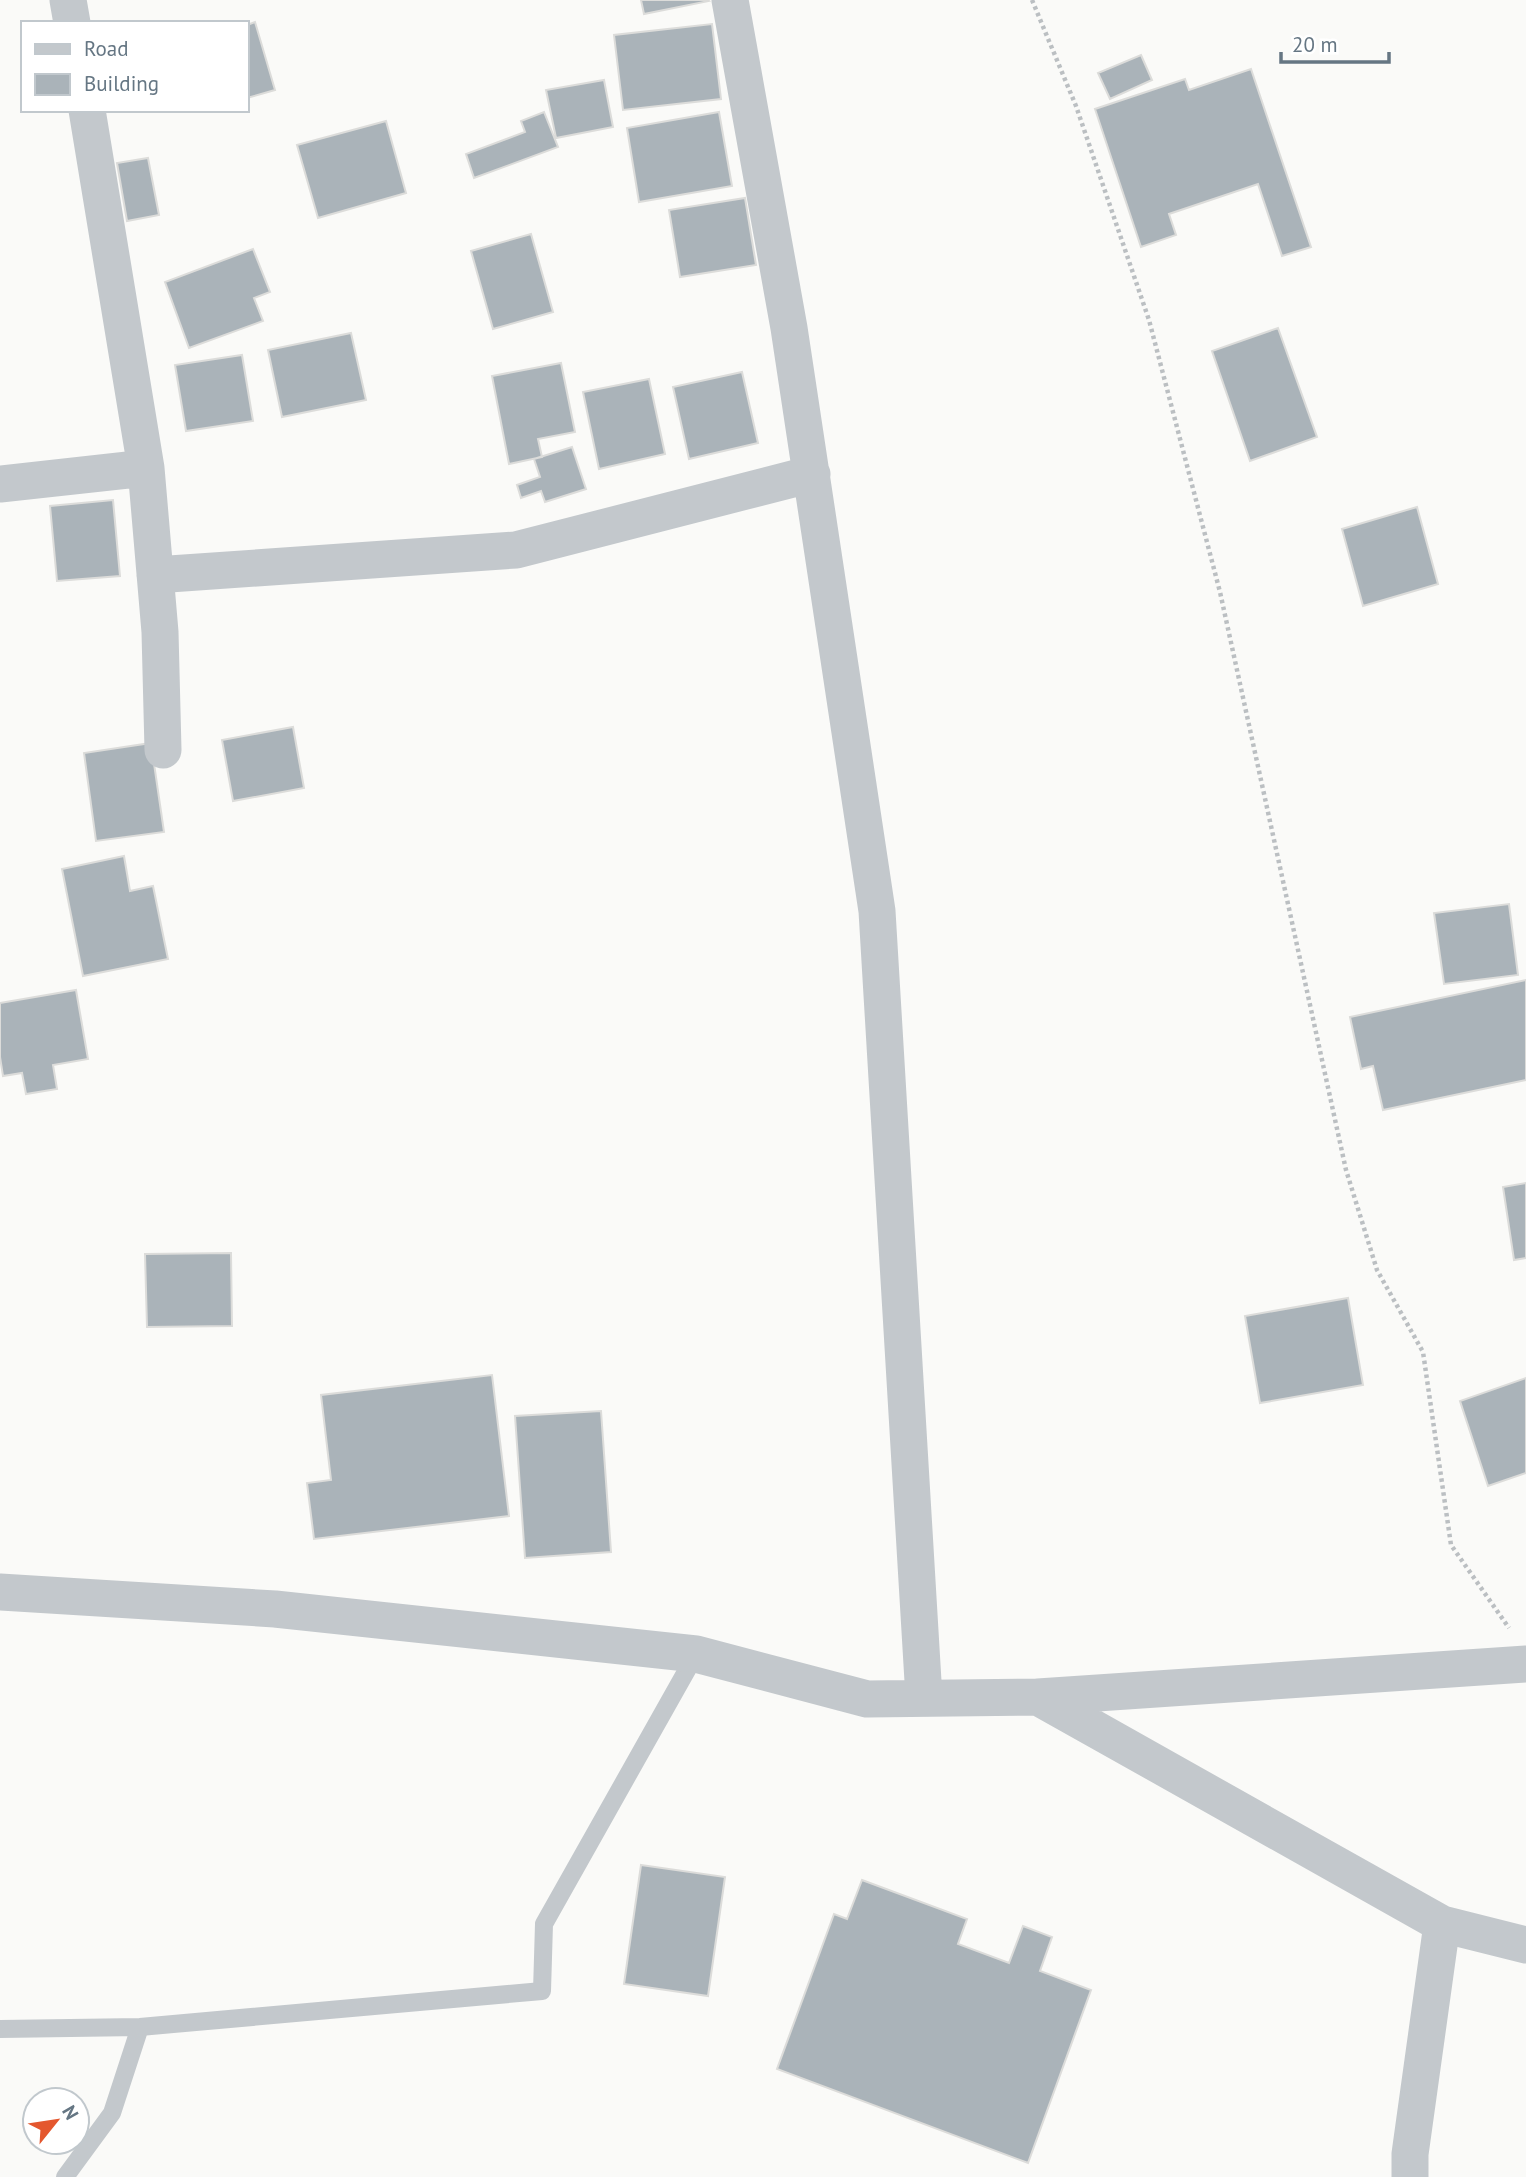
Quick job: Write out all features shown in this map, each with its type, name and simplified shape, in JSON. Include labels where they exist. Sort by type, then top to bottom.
[{"type":"street","points":[[68,0],[72,21]]},
{"type":"street","points":[[730,0],[789,328],[877,911],[924,1698]]},
{"type":"street","points":[[87,112],[146,468],[160,632],[163,750]]},
{"type":"street","points":[[0,484],[146,468]]},
{"type":"street","points":[[155,575],[516,550],[812,474]]},
{"type":"street","points":[[0,1592],[275,1609],[696,1654],[867,1699],[1038,1697],[1526,1664]]},
{"type":"street","points":[[1038,1697],[1442,1924],[1526,1945]]},
{"type":"street","points":[[1410,2177],[1410,2154],[1442,1924]]},
{"type":"lane","points":[[0,2029],[140,2027],[542,1990],[544,1924],[696,1654]]},
{"type":"lane","points":[[65,2177],[112,2113],[140,2027]]},
{"type":"path","points":[[1032,0],[1076,106],[1149,320],[1220,592],[1346,1170],[1377,1270],[1423,1352],[1451,1545],[1511,1630]]},
{"type":"building","points":[[641,0],[708,0],[709,1],[644,14]]},
{"type":"building","points":[[255,22],[275,90],[248,98],[248,25]]},
{"type":"building","points":[[712,24],[721,99],[623,110],[614,35]]},
{"type":"building","points":[[1141,55],[1152,80],[1110,99],[1098,73]]},
{"type":"building","points":[[1251,69],[1311,247],[1282,256],[1258,184],[1169,214],[1176,235],[1141,247],[1095,109],[1185,79],[1189,90]]},
{"type":"building","points":[[604,80],[613,127],[556,138],[546,90]]},
{"type":"building","points":[[544,112],[558,147],[474,178],[466,154],[525,132],[521,121]]},
{"type":"building","points":[[719,112],[732,186],[639,202],[627,128]]},
{"type":"building","points":[[386,121],[406,193],[318,218],[297,145]]},
{"type":"building","points":[[148,158],[159,215],[127,221],[117,163]]},
{"type":"building","points":[[745,198],[756,265],[680,277],[669,210]]},
{"type":"building","points":[[531,234],[553,312],[493,329],[471,251]]},
{"type":"building","points":[[253,249],[270,292],[254,298],[263,321],[189,348],[165,282]]},
{"type":"building","points":[[1278,328],[1317,437],[1250,461],[1212,351]]},
{"type":"building","points":[[351,333],[366,400],[282,417],[268,350]]},
{"type":"building","points":[[242,355],[253,421],[186,431],[175,365]]},
{"type":"building","points":[[561,363],[575,432],[538,439],[542,457],[509,464],[492,376]]},
{"type":"building","points":[[742,372],[758,443],[689,459],[673,387]]},
{"type":"building","points":[[649,379],[665,454],[599,469],[583,392]]},
{"type":"building","points":[[572,447],[586,489],[545,502],[541,491],[521,498],[517,485],[540,477],[534,459]]},
{"type":"building","points":[[113,500],[120,576],[57,581],[50,506]]},
{"type":"building","points":[[1417,507],[1438,584],[1363,606],[1342,529]]},
{"type":"building","points":[[293,727],[304,788],[233,801],[222,740]]},
{"type":"building","points":[[151,743],[164,832],[96,841],[84,753]]},
{"type":"building","points":[[124,856],[130,891],[153,886],[168,959],[83,976],[62,869]]},
{"type":"building","points":[[1509,904],[1518,975],[1444,984],[1434,913]]},
{"type":"building","points":[[1526,980],[1526,1080],[1383,1110],[1373,1066],[1361,1069],[1350,1017]]},
{"type":"building","points":[[76,990],[88,1059],[53,1065],[57,1089],[26,1094],[22,1073],[3,1076],[0,1057],[0,1003]]},
{"type":"building","points":[[1526,1183],[1526,1258],[1514,1260],[1503,1187]]},
{"type":"building","points":[[231,1253],[232,1326],[147,1327],[145,1254]]},
{"type":"building","points":[[1348,1298],[1363,1385],[1260,1403],[1245,1316]]},
{"type":"building","points":[[492,1375],[509,1516],[314,1539],[307,1483],[331,1480],[321,1395]]},
{"type":"building","points":[[1526,1378],[1526,1473],[1488,1486],[1460,1401]]},
{"type":"building","points":[[601,1411],[611,1552],[525,1558],[515,1416]]},
{"type":"building","points":[[641,1865],[725,1877],[708,1996],[624,1984]]},
{"type":"building","points":[[862,1880],[967,1919],[958,1944],[1009,1963],[1023,1926],[1052,1937],[1040,1971],[1091,1990],[1028,2163],[777,2069],[834,1914],[847,1919]]}]
